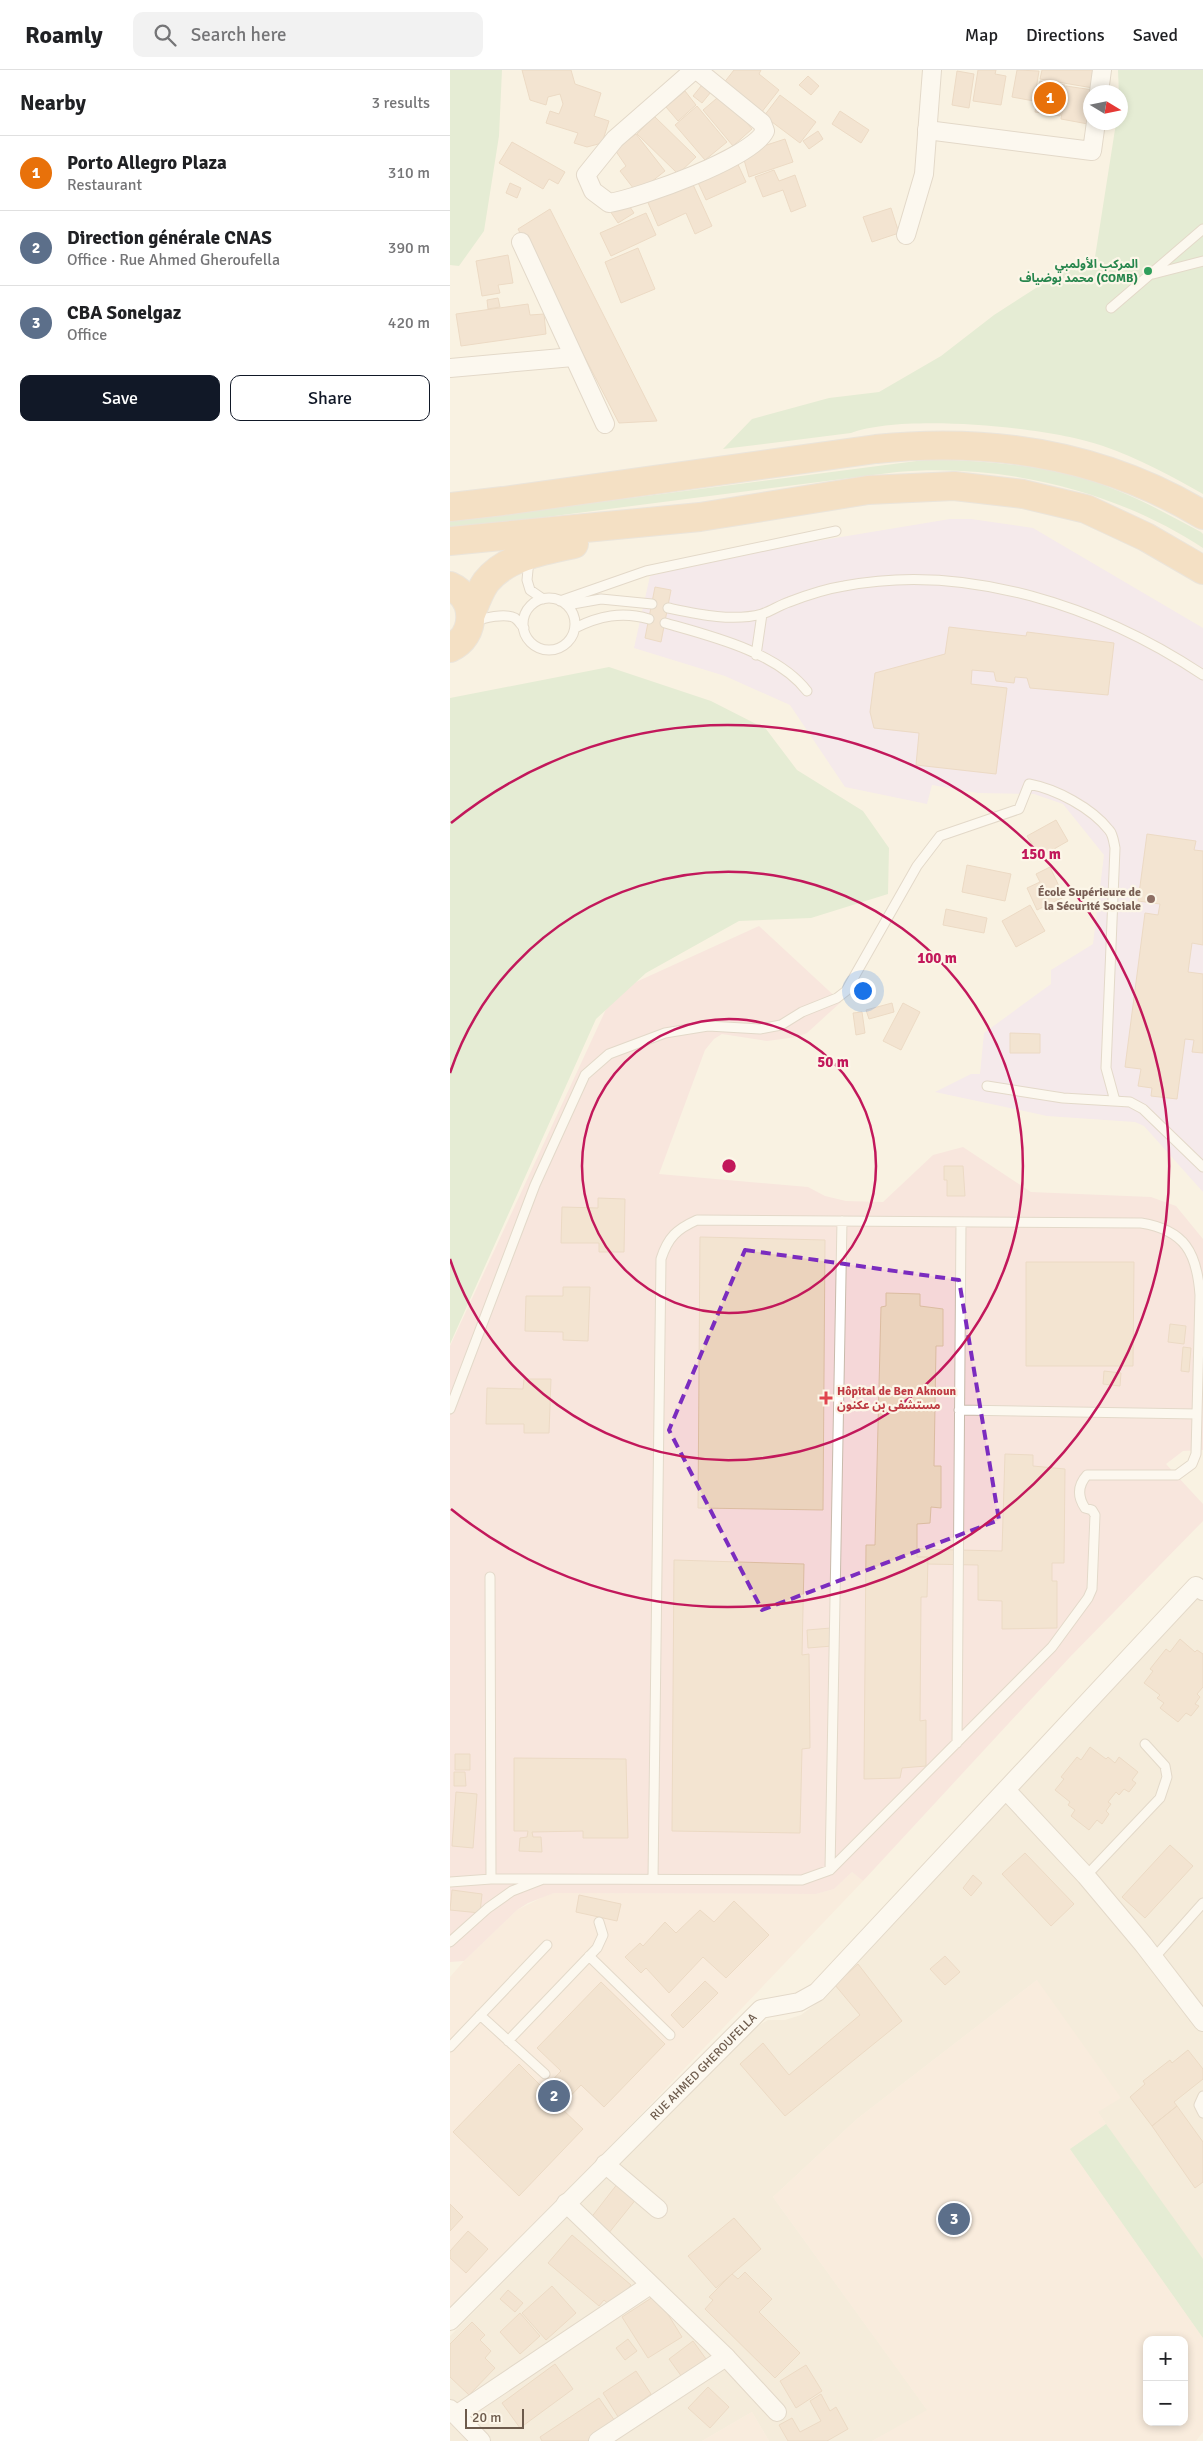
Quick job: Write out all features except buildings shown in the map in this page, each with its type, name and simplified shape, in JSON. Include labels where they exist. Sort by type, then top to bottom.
[{"type":"highway","points":[[450,507],[599,486],[933,444],[978,445],[1028,451],[1098,467],[1161,492],[1203,515]]},
{"type":"highway","points":[[450,489],[599,486]]},
{"type":"highway","points":[[450,648],[465,637],[478,596],[493,574],[514,561],[531,555],[700,517],[868,490],[914,487],[973,487],[1024,494],[1086,509],[1146,536],[1203,570]]},
{"type":"highway","points":[[450,541],[700,517]]},
{"type":"highway","points":[[450,586],[463,596],[470,620]]},
{"type":"street","points":[[696,70],[762,123],[765,131],[761,139],[732,157],[664,188],[630,200],[609,203],[593,191],[586,175],[615,139],[696,70]]},
{"type":"street","points":[[906,236],[924,174],[932,70]]},
{"type":"street","points":[[1100,85],[1102,70]]},
{"type":"street","points":[[927,130],[1092,151],[1095,130]]},
{"type":"street","points":[[521,242],[605,424]]},
{"type":"street","points":[[450,368],[573,357]]},
{"type":"street","name":"RUE AHMED GHEROUFELLA","points":[[450,2321],[761,2009],[799,2002],[817,1992],[1201,1585]]},
{"type":"street","points":[[1006,1790],[1086,1876],[1154,1958],[1203,2022]]},
{"type":"street","points":[[605,2164],[658,2209]]},
{"type":"street","points":[[566,2203],[726,2357],[777,2412]]},
{"type":"street","points":[[481,2441],[453,2412],[650,2285]]},
{"type":"street","points":[[598,2441],[726,2357]]},
{"type":"lane","points":[[1111,308],[1203,229]]},
{"type":"lane","points":[[1148,276],[1203,261]]},
{"type":"lane","points":[[563,603],[646,571],[836,531]]},
{"type":"lane","points":[[531,555],[527,568],[528,585],[535,596],[563,603],[601,599],[652,604]]},
{"type":"lane","points":[[668,608],[718,616],[762,614],[815,593],[870,581],[927,579],[1016,593],[1076,611],[1133,635],[1203,675]]},
{"type":"lane","points":[[524,628],[525,615],[530,608],[544,599]]},
{"type":"lane","points":[[470,620],[511,617],[517,619],[534,646],[551,651],[567,644],[573,637],[575,619],[563,603]]},
{"type":"lane","points":[[575,628],[590,620],[607,616],[624,614],[649,619]]},
{"type":"lane","points":[[756,655],[762,614]]},
{"type":"lane","points":[[665,624],[710,636],[769,659],[790,672],[808,690]]},
{"type":"lane","points":[[450,1409],[534,1185],[585,1075],[609,1054],[665,1033],[708,1026],[760,1029],[781,1024],[802,1012],[837,998],[846,991],[917,866],[940,836],[1019,809],[1029,784],[1045,787],[1073,800],[1110,831],[1115,848],[1106,1068],[1115,1101]]},
{"type":"lane","points":[[987,1086],[1063,1098],[1130,1102],[1143,1110],[1203,1167]]},
{"type":"lane","points":[[450,1882],[491,1878],[802,1880],[830,1870],[1052,1647],[1092,1589],[1095,1515],[1092,1510],[1085,1508],[1080,1501],[1081,1482],[1087,1475],[1177,1475],[1192,1464],[1196,1454],[1199,1274],[1193,1255],[1184,1243],[1158,1226],[1142,1223],[697,1220],[676,1230],[668,1239],[661,1259],[653,1879]]},
{"type":"lane","points":[[830,1870],[842,1221]]},
{"type":"lane","points":[[957,1742],[961,1222]]},
{"type":"lane","points":[[959,1410],[1197,1414]]},
{"type":"lane","points":[[490,1577],[491,1878]]},
{"type":"lane","points":[[1086,1876],[1160,1798],[1167,1777],[1165,1766],[1145,1744]]},
{"type":"lane","points":[[450,1942],[488,1908],[512,1891],[543,1879]]},
{"type":"lane","points":[[1154,1958],[1203,1903]]},
{"type":"lane","points":[[508,2041],[601,1942],[603,1935],[599,1922]]},
{"type":"lane","points":[[450,2047],[547,1945]]},
{"type":"lane","points":[[589,1956],[670,2035]]},
{"type":"lane","points":[[480,2016],[545,2074]]},
{"type":"lane","points":[[1203,2096],[1199,2105],[1203,2113]]},
{"type":"highlighted area","points":[[745,1250],[959,1280],[999,1520],[762,1610],[669,1430]]},
{"type":"shaded area","name":"École Supérieure de la Sécurité Sociale","points":[[950,519],[971,519],[1033,528],[1203,628],[1203,1192],[1144,1126],[1135,1122],[1047,1116],[935,1092],[971,1074],[980,1074],[984,1033],[1051,984],[1051,970],[1093,944],[1104,855],[1063,804],[1034,794],[978,793],[932,785],[927,804],[845,787],[790,705],[725,676],[634,648],[650,576],[700,563]]},
{"type":"shaded area","name":"Hôpital de Ben Aknoun مستشفى بن عكنون","points":[[759,926],[841,1002],[807,1033],[797,1037],[767,1041],[722,1034],[714,1039],[705,1050],[659,1174],[808,1187],[825,1196],[846,1201],[883,1202],[933,1155],[963,1147],[1031,1192],[1151,1197],[1176,1206],[1203,1239],[1203,1450],[1183,1451],[1166,1464],[1203,1504],[1203,1521],[1070,1657],[863,1881],[852,1872],[834,1889],[816,1894],[554,1893],[528,1903],[517,1910],[464,1961],[450,1962],[450,1346],[614,992]]},
{"type":"shaded area","points":[[1203,1586],[1203,2338],[1070,2149],[1106,2124],[1098,2112],[1037,1980],[857,2119],[773,2197],[928,2411],[872,2441],[769,2441],[752,2412],[702,2441],[450,2441],[450,2336],[756,2027],[768,2020],[785,2020],[801,2015],[817,2003]]},
{"type":"shaded area","points":[[852,1872],[863,1881],[605,2152],[450,2307],[450,1977],[464,1961],[517,1910],[554,1893],[816,1894],[834,1889]]},
{"type":"shaded area","points":[[1037,1980],[1121,2098],[1098,2112],[1106,2124],[1070,2149],[1203,2338],[1203,2432],[1196,2441],[872,2441],[927,2410],[773,2197],[857,2119]]},
{"type":"shaded area","points":[[752,2412],[769,2441],[702,2441]]},
{"type":"green space","points":[[450,70],[502,70],[499,136],[484,231],[459,266],[450,265]]},
{"type":"green space","points":[[1118,70],[1203,70],[1203,494],[1142,462],[1103,446],[1079,439],[1014,428],[940,423],[905,424],[875,427],[851,433],[723,449],[752,419],[829,398],[879,392],[941,356],[994,315],[1064,270],[1095,257],[1115,130],[1128,130],[1128,85],[1119,85]]},
{"type":"green space","points":[[932,459],[1025,466],[1095,482],[1142,501],[1201,532],[1203,534],[1203,548],[1133,510],[1095,496],[1017,477],[937,470],[897,472],[523,520],[450,527],[450,519],[584,504]]},
{"type":"green space","points":[[609,667],[711,701],[766,729],[797,770],[863,811],[889,848],[888,894],[811,918],[739,921],[646,973],[596,1019],[450,1344],[450,698]]},
{"type":"green space","points":[[1106,2124],[1203,2259],[1203,2338],[1070,2149]]},
{"type":"place","name":"Porto Allegro Plaza","points":[[1050,98]]},
{"type":"place","name":"المركب الأولمبي محمد بوضياف (COMB)","points":[[1148,271]]},
{"type":"place","name":"École Supérieure de la Sécurité Sociale","points":[[1151,899]]},
{"type":"place","name":"Hôpital de Ben Aknoun مستشفى بن عكنون","points":[[826,1398]]},
{"type":"place","name":"Direction générale CNAS","points":[[554,2096]]},
{"type":"place","name":"CBA Sonelgaz","points":[[954,2219]]}]
